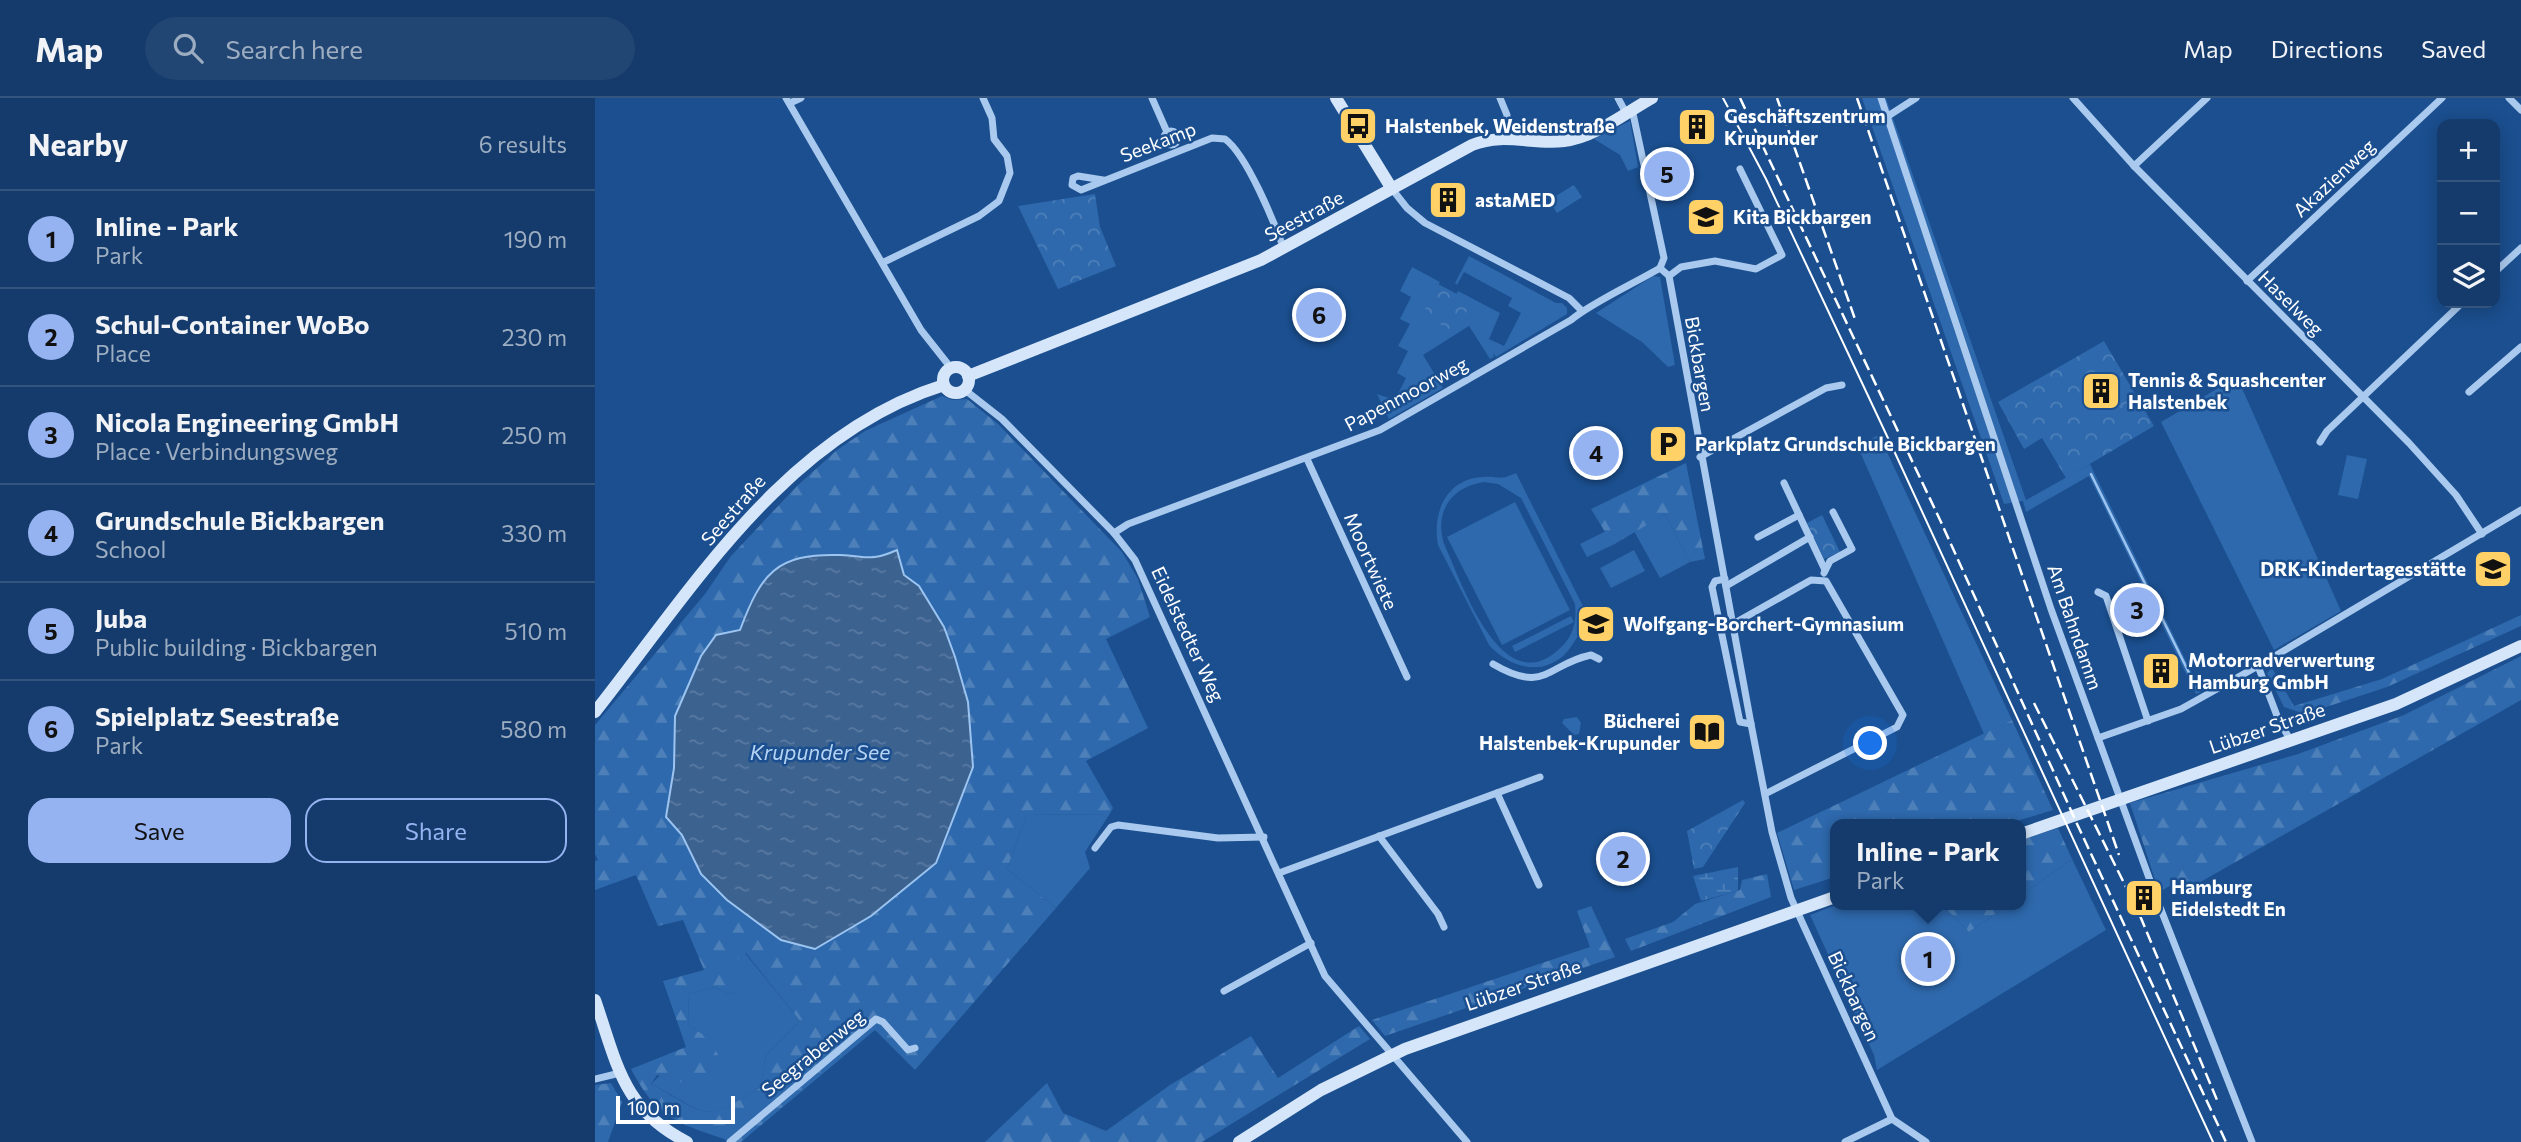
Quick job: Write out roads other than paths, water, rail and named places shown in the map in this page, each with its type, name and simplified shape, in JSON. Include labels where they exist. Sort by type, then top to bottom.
[{"type":"street","points":[[801,98],[788,101],[884,262],[921,330],[951,368]]},
{"type":"street","points":[[884,262],[987,212],[1003,195],[1009,179],[1009,161],[994,139],[992,118],[983,98]]},
{"type":"street","points":[[1152,98],[1167,132],[1165,142],[1174,148]]},
{"type":"street","points":[[1336,98],[1392,189],[1407,208],[1425,223],[1569,298],[1581,310]]},
{"type":"street","points":[[1500,98],[1507,115],[1507,137]]},
{"type":"street","points":[[1618,98],[1629,111],[1644,164],[1664,258],[1660,268],[1669,276],[1681,267],[1715,261],[1756,269],[1782,255],[1740,169]]},
{"type":"street","name":"Seestraße","points":[[968,376],[1065,336],[1178,295],[1285,249],[1472,145],[1507,137],[1567,141],[1579,138],[1651,98]]},
{"type":"street","name":"Am Bahndamm","points":[[1881,98],[2047,597],[2156,897],[2252,1142]]},
{"type":"street","points":[[1888,116],[1916,98]]},
{"type":"street","name":"Haselweg","points":[[2073,98],[2134,166],[2363,396],[2456,495],[2482,534]]},
{"type":"street","points":[[2134,166],[2207,98]]},
{"type":"street","name":"Akazienweg","points":[[2247,281],[2442,98]]},
{"type":"street","points":[[2509,98],[2521,110]]},
{"type":"street","name":"Seekamp","points":[[1103,180],[1174,148],[1218,137],[1230,143],[1267,208],[1285,249]]},
{"type":"street","points":[[2500,267],[2521,248]]},
{"type":"street","name":"Papenmoorweg","points":[[1114,533],[1128,524],[1307,459],[1386,427],[1571,320],[1581,310],[1598,304],[1660,268]]},
{"type":"street","name":"Bickbargen","points":[[1669,276],[1700,457],[1772,832],[1797,911],[1892,1118]]},
{"type":"street","points":[[2320,442],[2327,431],[2457,308]]},
{"type":"street","points":[[2469,392],[2521,347]]},
{"type":"street","points":[[951,368],[961,368],[968,376],[965,390],[955,393],[943,385],[944,375],[951,368]]},
{"type":"street","name":"Seestraße","points":[[595,712],[741,528],[792,475],[823,448],[860,424],[943,385]]},
{"type":"street","points":[[1700,457],[1826,388],[1842,385]]},
{"type":"street","name":"Eidelstedter Weg","points":[[965,390],[990,407],[1114,533],[1141,571],[1330,983],[1467,1142]]},
{"type":"street","name":"Moortwiete","points":[[1307,459],[1407,677]]},
{"type":"street","points":[[1784,483],[1825,570]]},
{"type":"street","points":[[2098,738],[2182,709],[2521,510]]},
{"type":"street","points":[[1822,579],[1830,561],[1852,549],[1833,512]]},
{"type":"street","points":[[1758,537],[1799,516]]},
{"type":"street","points":[[1725,582],[1810,537]]},
{"type":"street","points":[[1733,624],[1811,580],[1822,579],[1830,585],[1902,710],[1903,720],[1897,727],[1765,794]]},
{"type":"street","name":"Bickbargen","points":[[1725,582],[1715,580],[1712,587],[1740,722],[1751,724]]},
{"type":"street","points":[[2098,592],[2106,596],[2148,721]]},
{"type":"street","name":"Lübzer Straße","points":[[2026,832],[2396,704],[2521,646]]},
{"type":"street","points":[[1493,664],[1518,677],[1536,678],[1557,671],[1582,657],[1591,655],[1599,659]]},
{"type":"street","points":[[2258,666],[2279,721],[2291,741]]},
{"type":"street","points":[[1279,873],[1540,777]]},
{"type":"street","points":[[1497,793],[1539,885]]},
{"type":"street","points":[[1095,848],[1111,827],[1118,825],[1218,838],[1263,837]]},
{"type":"street","points":[[1379,836],[1438,914],[1444,927]]},
{"type":"street","name":"Lübzer Straße","points":[[1239,1142],[1321,1090],[1392,1054],[1830,899]]},
{"type":"street","points":[[1224,991],[1311,943]]},
{"type":"street","points":[[595,1000],[620,1073],[642,1111],[680,1141]]},
{"type":"street","name":"Seegrabenweg","points":[[730,1142],[876,1019],[883,1022],[908,1049],[915,1048]]},
{"type":"street","points":[[595,1079],[620,1073]]},
{"type":"street","points":[[1845,1142],[1892,1118],[1926,1142]]},
{"type":"water","name":"Krupunder See","points":[[897,550],[904,575],[919,586],[944,627],[955,657],[968,702],[973,767],[936,863],[871,916],[815,949],[781,940],[727,900],[701,874],[682,835],[666,817],[674,768],[675,716],[701,656],[716,635],[740,630],[755,594],[774,571],[800,558],[818,555],[874,557]]},
{"type":"waterway","points":[[2091,474],[2197,689]]},
{"type":"tram line","points":[[1723,98],[1766,179],[1895,453],[2213,1142]]},
{"type":"railway","points":[[1740,98],[1941,522],[2078,826],[2226,1142]]},
{"type":"railway","points":[[1777,98],[1855,319]]},
{"type":"railway","points":[[1857,98],[2119,855]]},
{"type":"railway","points":[[2034,703],[2138,911],[2217,1100]]},
{"type":"place","name":"Halstenbek, Weidenstraße","points":[[1358,126]]},
{"type":"place","name":"Geschäftszentrum Krupunder","points":[[1697,127]]},
{"type":"place","name":"Juba","points":[[1667,174]]},
{"type":"place","name":"astaMED","points":[[1448,200]]},
{"type":"place","name":"Kita Bickbargen","points":[[1706,217]]},
{"type":"place","name":"Spielplatz Seestraße","points":[[1319,315]]},
{"type":"place","name":"Tennis & Squashcenter Halstenbek","points":[[2101,391]]},
{"type":"place","name":"Parkplatz Grundschule Bickbargen","points":[[1668,444]]},
{"type":"place","name":"Grundschule Bickbargen","points":[[1596,453]]},
{"type":"place","name":"DRK-Kindertagesstätte","points":[[2493,569]]},
{"type":"place","name":"Nicola Engineering GmbH","points":[[2137,610]]},
{"type":"place","name":"Wolfgang-Borchert-Gymnasium","points":[[1596,624]]},
{"type":"place","name":"Motorradverwertung Hamburg GmbH","points":[[2161,671]]},
{"type":"place","name":"Bücherei Halstenbek-Krupunder","points":[[1707,732]]},
{"type":"place","name":"Schul-Container WoBo","points":[[1623,859]]},
{"type":"place","name":"Hamburg Eidelstedt En","points":[[2144,898]]},
{"type":"place","name":"Inline - Park","points":[[1928,959]]}]
